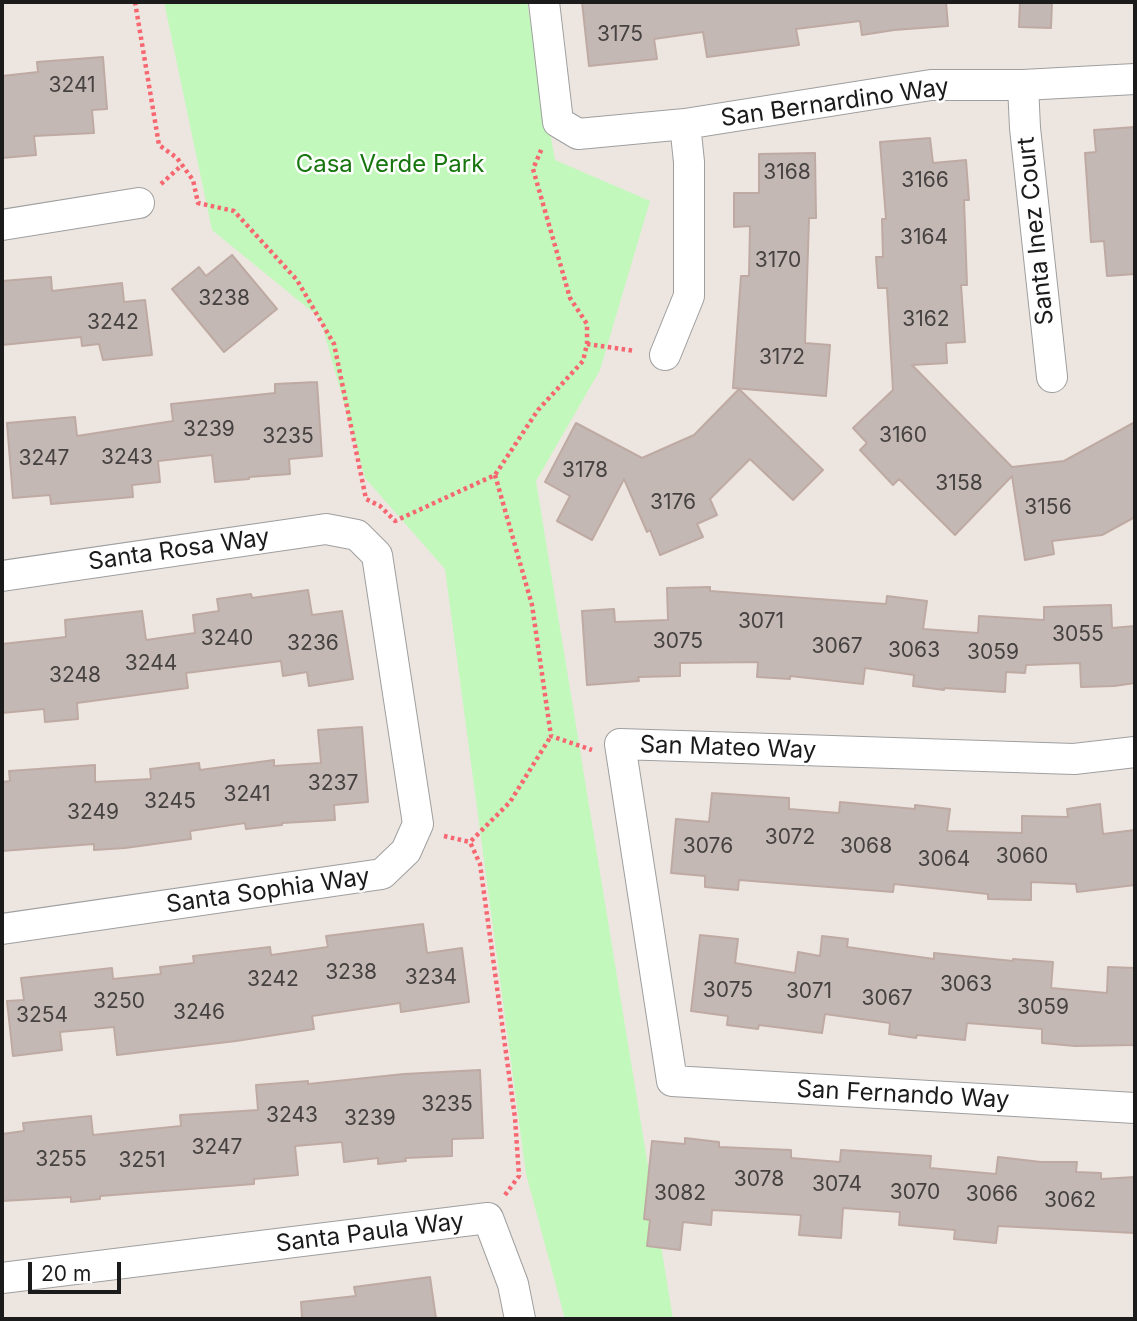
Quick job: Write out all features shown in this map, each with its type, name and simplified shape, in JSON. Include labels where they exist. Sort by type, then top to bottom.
[{"type":"street","points":[[544,2],[568,128]]},
{"type":"street","name":"San Bernardino Way","points":[[568,128],[685,124],[931,85],[1023,85],[1135,79]]},
{"type":"street","name":"Santa Inez Court","points":[[1023,85],[1025,128],[1052,377]]},
{"type":"street","points":[[665,355],[689,296],[689,162],[685,124]]},
{"type":"street","points":[[2,225],[139,203]]},
{"type":"street","name":"Santa Rosa Way","points":[[2,576],[326,529],[357,535]]},
{"type":"street","name":"Santa Sophia Way","points":[[2,929],[382,874],[406,851],[418,824],[380,569],[377,555],[357,535]]},
{"type":"street","name":"San Mateo Way","points":[[672,1081],[620,744],[1074,760],[1135,752]]},
{"type":"street","name":"San Fernando Way","points":[[672,1081],[1135,1108]]},
{"type":"street","points":[[488,1218],[513,1284],[520,1319]]},
{"type":"street","name":"Santa Paula Way","points":[[2,1278],[488,1218]]},
{"type":"path","points":[[135,2],[159,145],[177,158],[193,180],[198,203],[234,211],[298,280],[334,344],[366,499],[380,506],[395,521],[495,475],[538,410],[583,361],[587,344],[587,324],[570,298],[533,169],[542,149],[568,128]]},
{"type":"path","points":[[587,344],[665,355]]},
{"type":"path","points":[[488,1218],[519,1176],[515,1118],[486,903],[480,864],[470,842],[510,802],[551,736],[531,605],[495,475]]},
{"type":"path","points":[[551,736],[622,760]]},
{"type":"green space","name":"Casa Verde Park","points":[[164,2],[527,2],[555,160],[650,201],[600,370],[536,481],[673,1319],[565,1319],[526,1174],[445,569],[365,478],[320,318],[212,230]]},
{"type":"building","points":[[582,2],[946,2],[948,26],[862,35],[860,21],[796,29],[799,45],[707,57],[703,32],[654,39],[657,59],[589,66]]},
{"type":"building","points":[[1020,2],[1052,2],[1051,28],[1019,27]]},
{"type":"building","points":[[103,57],[107,109],[92,110],[94,133],[34,136],[36,155],[2,158],[2,76],[38,72],[37,62]]},
{"type":"building","points":[[1135,127],[1135,274],[1107,276],[1104,241],[1091,242],[1085,153],[1096,152],[1094,130]]},
{"type":"building","points":[[930,138],[933,163],[966,160],[969,200],[964,200],[967,285],[961,285],[965,342],[946,343],[947,363],[912,365],[1012,467],[1064,461],[1135,422],[1135,517],[1102,535],[1052,541],[1054,554],[1025,560],[1012,476],[955,535],[899,479],[893,485],[860,450],[867,443],[853,428],[893,390],[887,288],[878,288],[876,257],[883,257],[882,219],[886,219],[880,142]]},
{"type":"building","points":[[815,153],[816,218],[809,218],[805,343],[830,345],[826,396],[733,388],[741,276],[749,276],[750,226],[734,227],[734,193],[759,193],[759,154]]},
{"type":"building","points":[[232,255],[277,309],[224,352],[172,289],[199,267],[206,276]]},
{"type":"building","points":[[51,277],[52,291],[122,283],[124,302],[145,300],[152,355],[103,360],[99,344],[82,346],[81,337],[2,345],[2,281]]},
{"type":"building","points":[[317,382],[322,456],[289,459],[290,474],[215,482],[212,455],[158,461],[160,482],[132,485],[133,497],[51,504],[50,495],[13,498],[7,423],[75,417],[77,436],[173,421],[171,404],[275,393],[275,384]]},
{"type":"building","points":[[739,389],[823,470],[793,500],[750,459],[710,499],[717,515],[697,524],[703,537],[660,555],[624,479],[592,540],[557,521],[570,496],[545,482],[576,423],[642,458],[694,435]]},
{"type":"building","points":[[710,587],[710,591],[886,604],[887,596],[927,601],[923,629],[978,633],[979,616],[1044,620],[1044,607],[1111,605],[1112,628],[1135,626],[1135,683],[1081,687],[1080,663],[1026,665],[1025,673],[1006,672],[1005,692],[944,690],[913,686],[914,675],[865,668],[863,684],[790,676],[790,679],[757,677],[758,662],[680,663],[680,676],[638,677],[639,681],[587,685],[582,611],[614,609],[615,622],[668,620],[667,588]]},
{"type":"building","points":[[308,590],[312,615],[342,611],[353,679],[309,686],[307,672],[283,676],[281,661],[186,673],[188,688],[77,703],[78,719],[45,722],[44,709],[2,713],[2,644],[66,637],[65,620],[142,611],[146,640],[195,633],[193,615],[219,611],[217,599],[251,594],[252,598]]},
{"type":"building","points":[[362,727],[368,802],[334,805],[335,820],[282,823],[246,829],[245,823],[190,831],[191,839],[125,848],[94,850],[94,844],[2,851],[2,782],[10,781],[9,771],[95,765],[95,782],[151,779],[150,769],[199,763],[200,770],[274,760],[274,766],[321,763],[318,730]]},
{"type":"building","points":[[712,793],[789,798],[789,809],[839,813],[840,802],[915,809],[915,805],[950,809],[947,831],[1022,833],[1022,816],[1068,817],[1067,809],[1100,804],[1103,834],[1135,830],[1135,885],[1077,892],[1076,884],[1031,882],[1031,900],[988,899],[988,894],[894,884],[893,892],[739,880],[738,890],[705,887],[705,876],[671,873],[676,819],[709,822]]},
{"type":"building","points":[[423,924],[427,953],[462,948],[469,1002],[401,1012],[400,1003],[312,1016],[314,1029],[117,1055],[114,1027],[60,1032],[62,1050],[13,1056],[7,1001],[24,1000],[21,978],[112,968],[113,979],[161,974],[160,967],[194,963],[193,956],[270,947],[271,955],[328,947],[326,936]]},
{"type":"building","points":[[700,935],[738,939],[735,963],[795,973],[798,952],[820,956],[822,936],[848,939],[847,947],[934,959],[934,953],[1053,962],[1051,988],[1107,993],[1108,967],[1135,968],[1134,1045],[1075,1046],[1042,1043],[1042,1029],[967,1023],[965,1040],[917,1035],[916,1038],[889,1034],[890,1023],[825,1014],[822,1033],[759,1025],[758,1029],[727,1025],[728,1016],[691,1011]]},
{"type":"building","points":[[480,1070],[483,1138],[452,1139],[452,1156],[405,1158],[406,1161],[378,1164],[378,1158],[344,1162],[342,1142],[295,1146],[298,1175],[254,1179],[254,1184],[100,1196],[100,1199],[71,1202],[71,1197],[2,1201],[2,1134],[24,1131],[23,1123],[91,1116],[93,1135],[181,1126],[180,1115],[258,1110],[256,1085],[308,1081],[308,1084],[404,1074]]},
{"type":"building","points":[[685,1138],[719,1142],[719,1147],[791,1150],[791,1158],[840,1162],[841,1150],[931,1156],[930,1168],[996,1174],[998,1157],[1041,1162],[1077,1162],[1076,1172],[1101,1173],[1101,1179],[1135,1177],[1135,1233],[998,1226],[996,1243],[954,1239],[955,1230],[899,1225],[900,1212],[843,1208],[841,1238],[799,1235],[801,1215],[712,1210],[711,1225],[683,1222],[680,1250],[647,1246],[650,1220],[644,1219],[652,1141],[685,1144]]},
{"type":"building","points":[[430,1277],[436,1319],[302,1319],[301,1302],[356,1296],[354,1287]]}]
